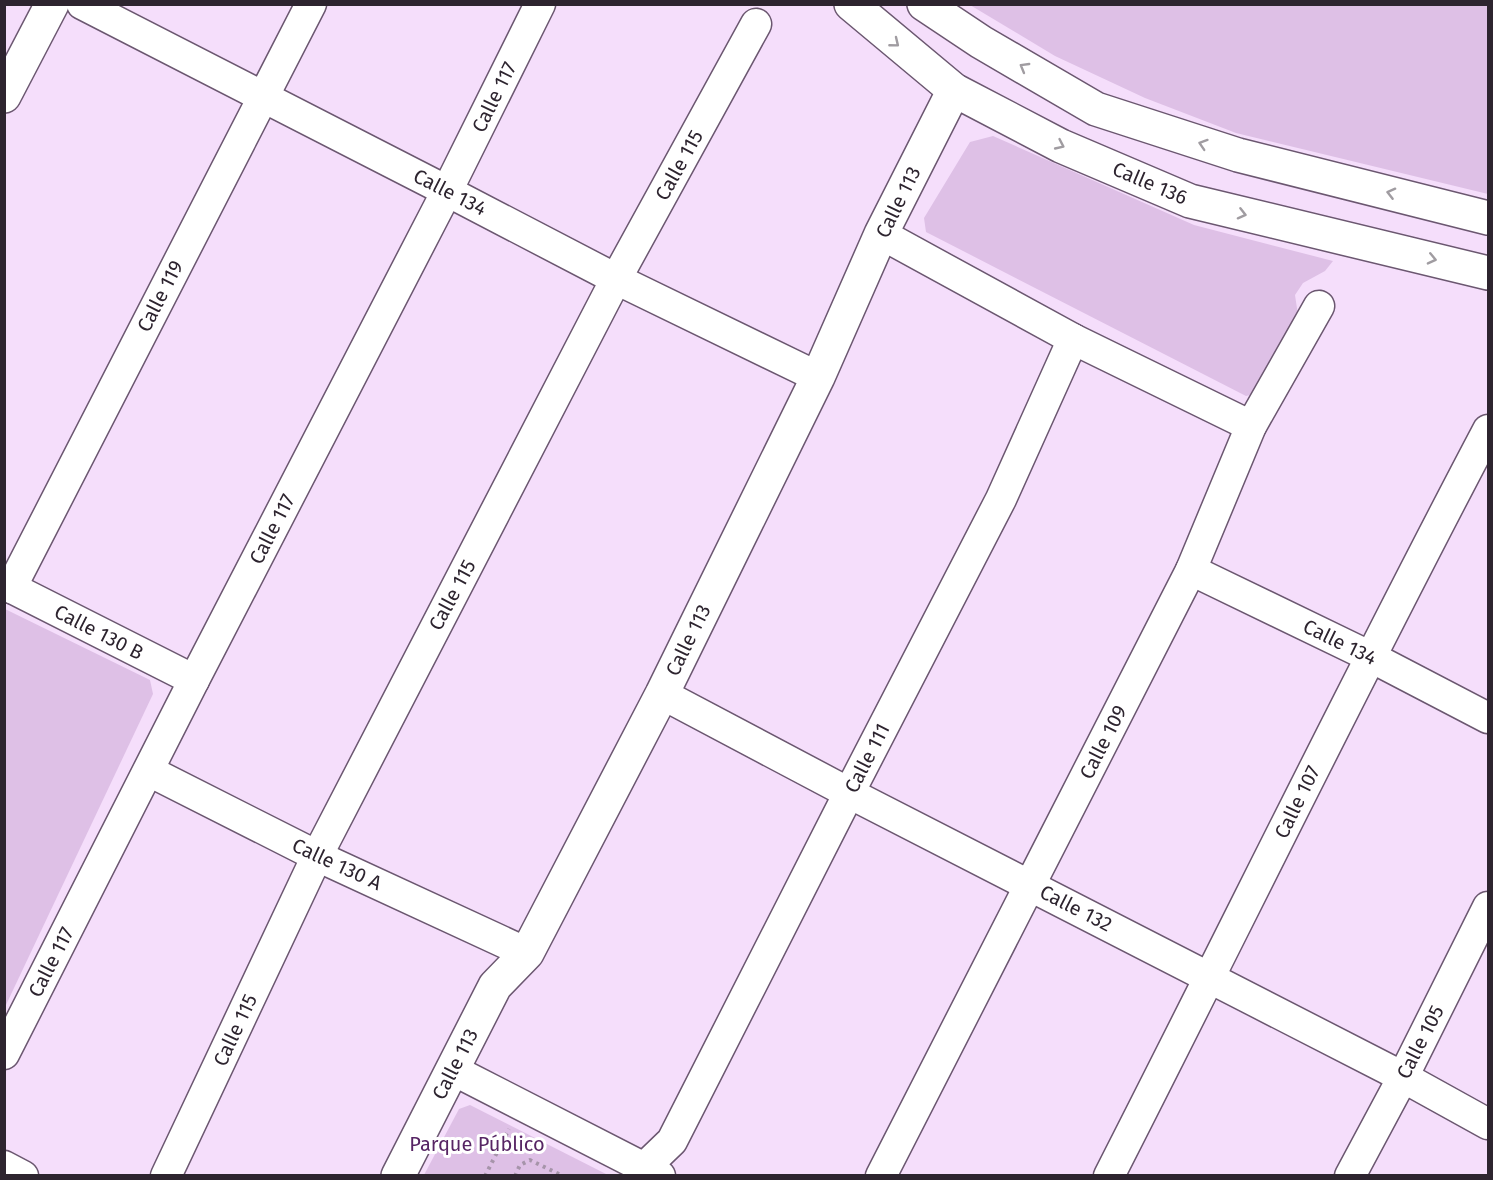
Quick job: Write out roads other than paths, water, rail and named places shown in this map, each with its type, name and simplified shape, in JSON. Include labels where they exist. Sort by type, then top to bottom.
[{"type":"street","points":[[4,96],[52,4]]},
{"type":"street","name":"Calle 134","points":[[82,4],[616,279],[818,377]]},
{"type":"street","name":"Calle 119","points":[[8,586],[311,4]]},
{"type":"street","name":"Calle 117","points":[[4,1054],[447,191],[540,4]]},
{"type":"street","name":"Calle 136","points":[[851,4],[954,90],[1061,146],[1190,201],[1488,273]]},
{"type":"street","points":[[924,4],[981,42],[1096,109],[1238,155],[1488,218]]},
{"type":"street","name":"Calle 115","points":[[166,1176],[316,856],[616,279],[756,24]]},
{"type":"street","name":"Calle 113","points":[[399,1176],[495,986],[528,953],[662,694],[818,377],[881,234],[954,90]]},
{"type":"street","points":[[881,234],[1073,339],[1251,426]]},
{"type":"street","name":"Calle 109","points":[[881,1176],[1191,570],[1251,426],[1319,306]]},
{"type":"street","name":"Calle 111","points":[[653,1172],[672,1141],[1001,499],[1073,339]]},
{"type":"street","name":"Calle 107","points":[[1109,1176],[1370,656],[1488,430]]},
{"type":"street","name":"Calle 134","points":[[1191,570],[1370,656],[1488,718]]},
{"type":"street","name":"Calle 130 B","points":[[8,586],[194,680]]},
{"type":"street","name":"Calle 132","points":[[662,694],[849,793],[1403,1077],[1488,1124]]},
{"type":"street","name":"Calle 130 A","points":[[148,771],[316,856],[528,953]]},
{"type":"street","name":"Calle 105","points":[[1350,1176],[1403,1077],[1488,907]]},
{"type":"street","points":[[453,1070],[653,1172]]},
{"type":"street","points":[[4,1166],[23,1176]]},
{"type":"park label","name":"Parque Público","points":[[477,1144]]}]
